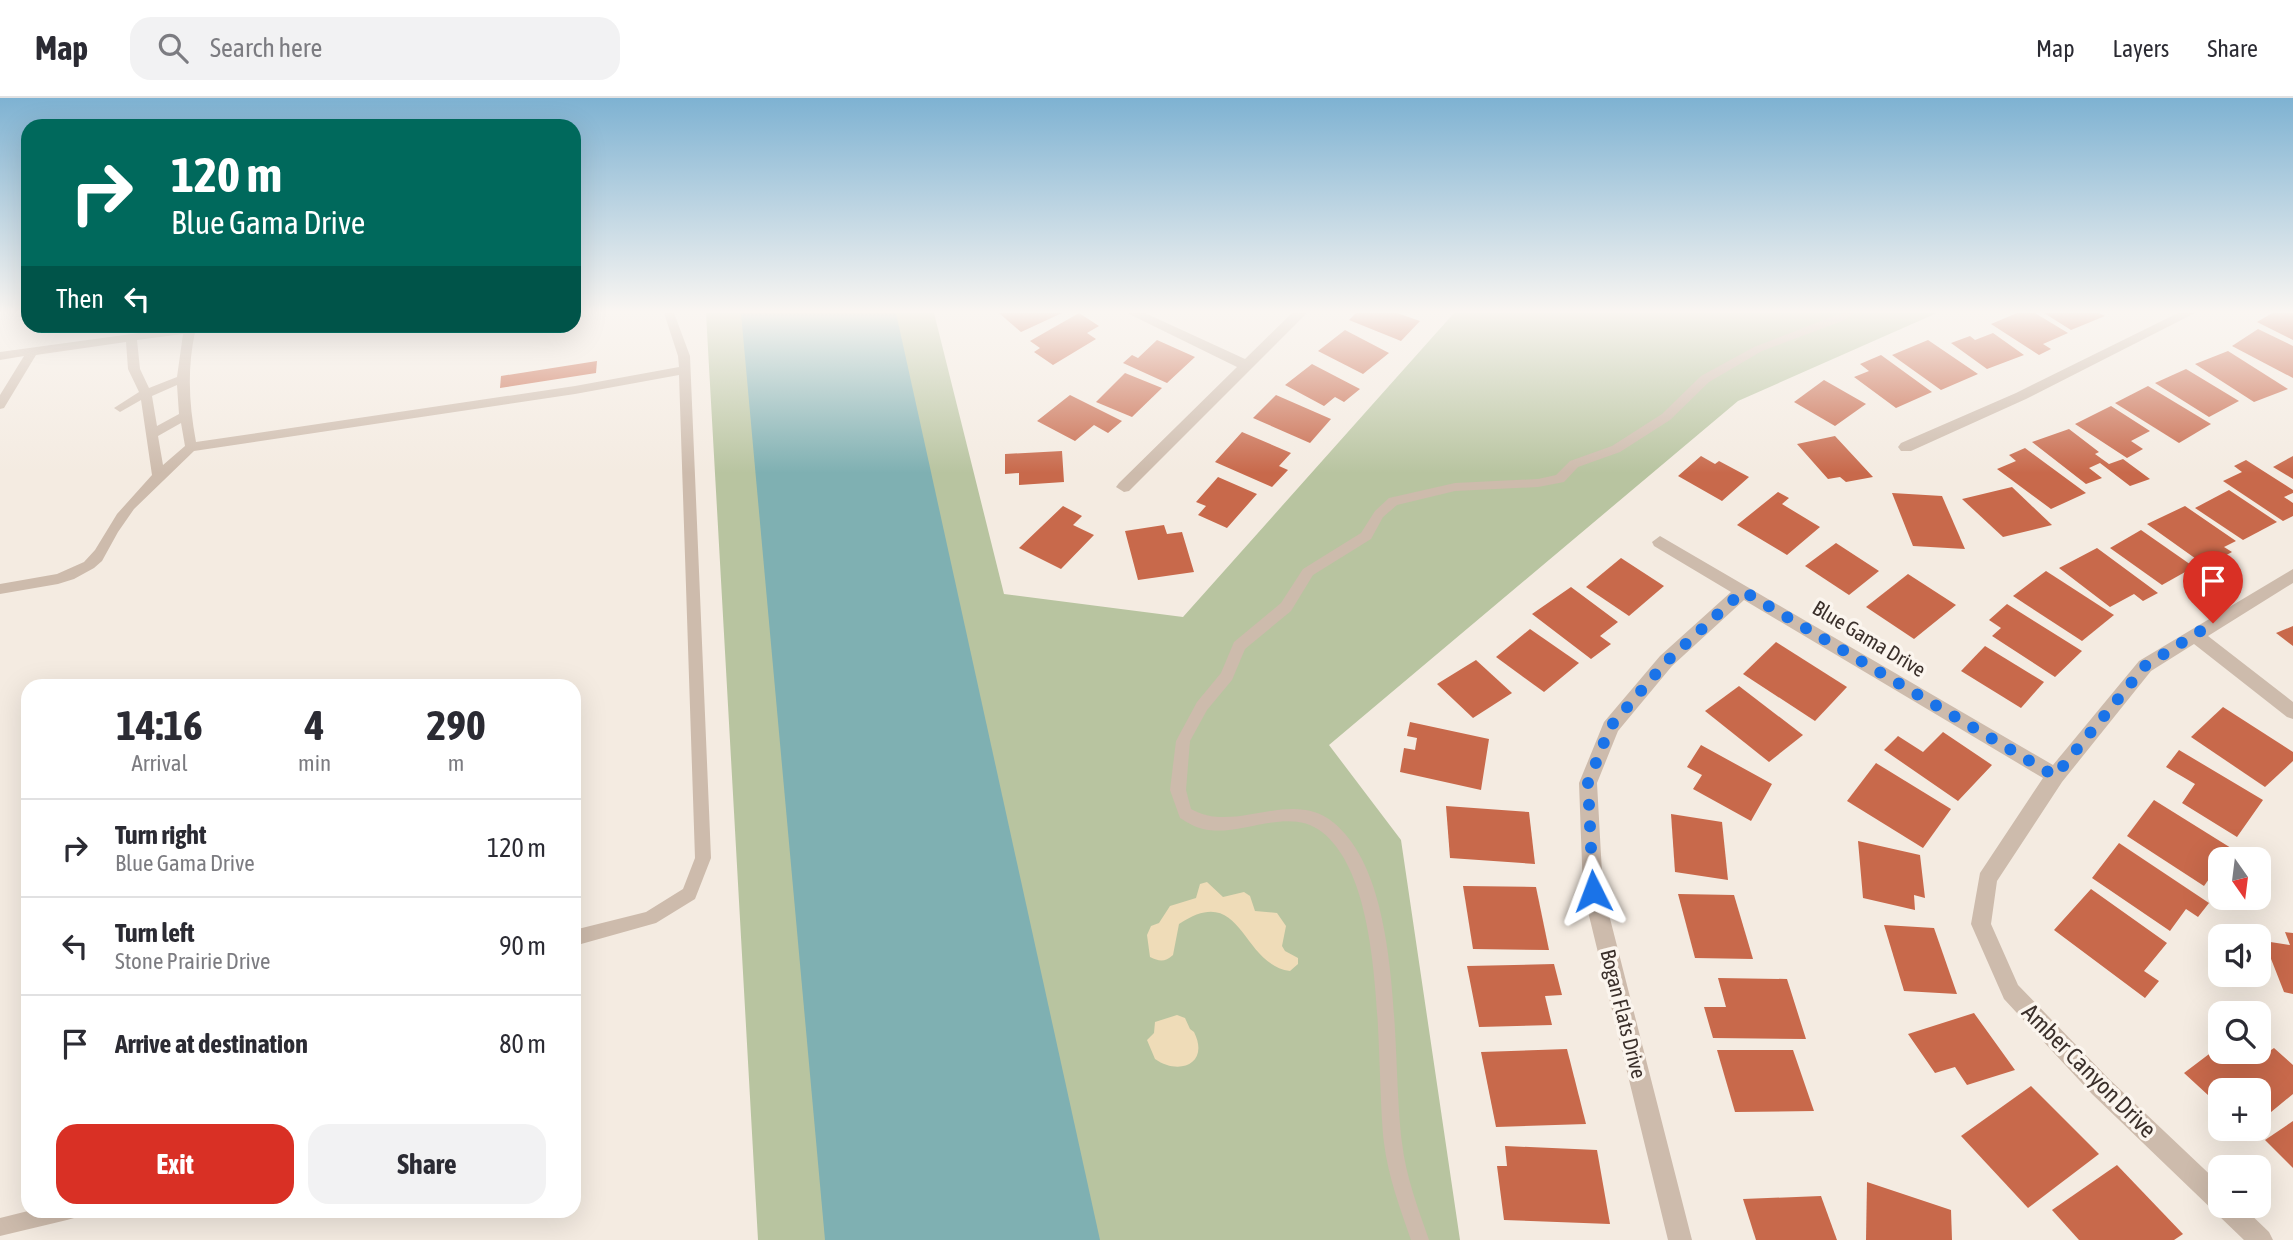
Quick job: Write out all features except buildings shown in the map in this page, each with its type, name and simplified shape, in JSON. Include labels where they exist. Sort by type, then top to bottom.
[{"type":"street","points":[[1124,487],[1245,366]]},
{"type":"street","points":[[1906,447],[2081,366]]},
{"type":"street","name":"Blue Gama Drive","points":[[1660,542],[2055,776]]},
{"type":"street","points":[[2055,776],[2145,666],[2293,575]]},
{"type":"street","name":"Bogan Flats Drive","points":[[1680,1240],[1593,891],[1588,783],[1610,727],[1666,662],[1743,591]]},
{"type":"street","points":[[2195,635],[2293,712]]},
{"type":"street","name":"Amber Canyon Drive","points":[[2055,776],[1987,879],[1981,924],[2011,992],[2100,1086],[2208,1189]]},
{"type":"street","points":[[2238,1218],[2261,1240]]},
{"type":"lane","points":[[0,405],[23,366]]},
{"type":"lane","points":[[134,366],[146,394],[158,476]]},
{"type":"lane","points":[[181,366],[185,416],[191,447]]},
{"type":"lane","points":[[581,936],[650,918],[689,894],[703,858],[685,366]]},
{"type":"lane","points":[[1420,1240],[1403,1189],[1393,1144],[1377,937],[1368,895],[1350,854],[1328,827],[1297,812],[1233,823],[1203,823],[1185,813],[1178,790],[1183,741],[1202,706],[1227,676],[1239,646],[1286,607],[1308,572],[1366,536],[1379,514],[1393,501],[1455,487],[1538,483],[1560,479],[1574,464],[1616,449],[1666,417],[1704,379],[1727,366]]},
{"type":"lane","points":[[0,589],[55,579],[75,573],[90,564],[101,552],[111,531],[158,476],[191,447],[575,390],[685,370]]},
{"type":"lane","points":[[120,408],[182,379]]},
{"type":"lane","points":[[152,434],[185,416]]},
{"type":"lane","points":[[0,1227],[38,1218]]},
{"type":"green space","points":[[709,366],[947,366],[1004,594],[1183,617],[1406,366],[1816,366],[1738,401],[1329,745],[1401,840],[1460,1240],[758,1240]]},
{"type":"sand","points":[[1207,882],[1223,897],[1244,892],[1250,896],[1255,911],[1277,913],[1286,926],[1282,946],[1285,951],[1298,958],[1298,964],[1290,971],[1274,965],[1261,955],[1229,918],[1216,912],[1200,913],[1179,924],[1173,955],[1165,960],[1150,957],[1147,935],[1151,926],[1159,923],[1170,906],[1196,898],[1200,884]]},
{"type":"sand","points":[[1177,1015],[1185,1018],[1198,1043],[1195,1059],[1182,1066],[1164,1064],[1155,1059],[1147,1040],[1154,1033],[1155,1022]]},
{"type":"water","points":[[746,366],[908,366],[1100,1240],[825,1240]]},
{"type":"route","points":[[1593,891],[1588,783],[1610,727],[1666,662],[1743,591],[2055,776],[2145,666],[2213,623]]}]
